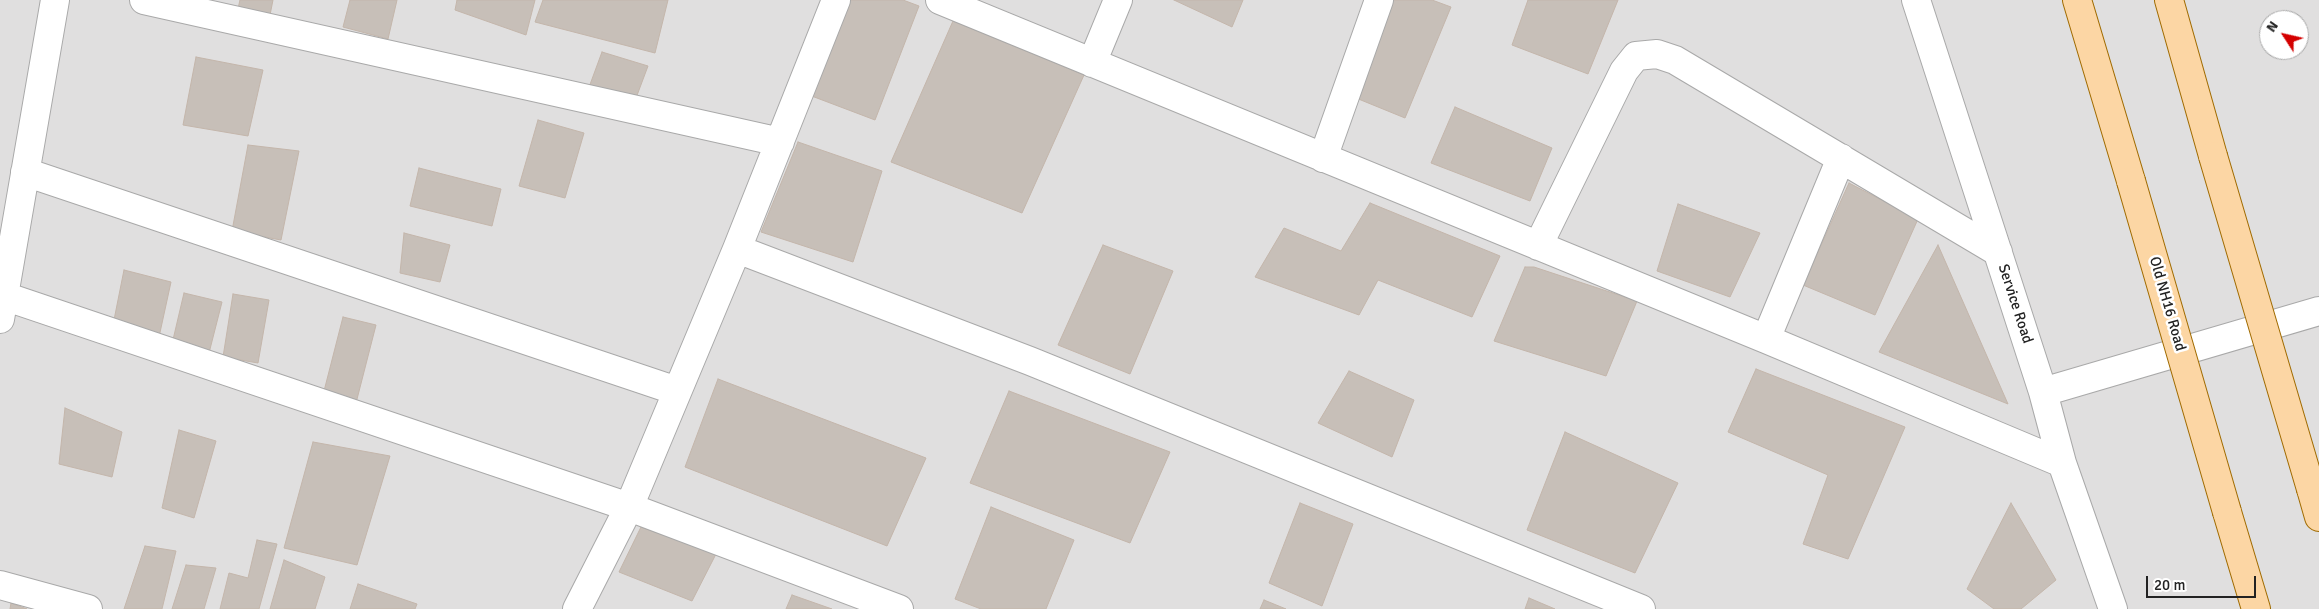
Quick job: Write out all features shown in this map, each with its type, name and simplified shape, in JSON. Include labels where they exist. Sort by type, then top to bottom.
[{"type":"main road","name":"Old NH16 Road","points":[[2077,0],[2132,181],[2256,609]]},
{"type":"main road","points":[[2169,0],[2319,517]]},
{"type":"street","points":[[54,0],[3,290],[629,507],[899,609]]},
{"type":"street","points":[[144,0],[780,142]]},
{"type":"street","points":[[577,609],[629,507],[737,249],[836,0]]},
{"type":"street","points":[[940,0],[1766,339],[2062,463]]},
{"type":"street","points":[[1092,63],[1118,0]]},
{"type":"street","points":[[1323,158],[1379,0]]},
{"type":"street","name":"Service Road","points":[[1916,0],[2043,392],[2062,463],[2113,609]]},
{"type":"street","points":[[1538,246],[1624,71],[1636,56],[1657,54],[1675,60],[1998,252]]},
{"type":"street","points":[[1766,339],[1841,158]]},
{"type":"street","points":[[25,172],[677,391]]},
{"type":"street","points":[[737,249],[1030,361],[1642,609]]},
{"type":"street","points":[[2043,392],[2319,311]]},
{"type":"street","points":[[0,585],[88,609]]},
{"type":"shaded area","points":[[0,0],[2319,0],[2319,609],[0,609]]},
{"type":"building","points":[[240,0],[273,0],[269,20],[237,13]]},
{"type":"building","points":[[350,0],[397,0],[388,39],[343,27]]},
{"type":"building","points":[[457,0],[535,0],[526,35],[455,10]]},
{"type":"building","points":[[543,0],[668,0],[655,53],[535,22]]},
{"type":"building","points":[[850,0],[903,0],[919,6],[875,120],[809,95]]},
{"type":"building","points":[[1174,0],[1243,0],[1232,27]]},
{"type":"building","points":[[1393,0],[1432,0],[1451,7],[1405,118],[1356,98]]},
{"type":"building","points":[[1528,0],[1618,0],[1588,74],[1512,45]]},
{"type":"building","points":[[953,21],[1084,75],[1022,213],[891,162]]},
{"type":"building","points":[[602,52],[648,66],[636,98],[588,90]]},
{"type":"building","points":[[196,57],[263,70],[248,136],[183,125]]},
{"type":"building","points":[[1455,107],[1552,148],[1530,201],[1431,163]]},
{"type":"building","points":[[538,120],[584,133],[565,198],[519,186]]},
{"type":"building","points":[[798,142],[882,171],[853,262],[761,232]]},
{"type":"building","points":[[248,145],[299,151],[281,240],[232,231]]},
{"type":"building","points":[[419,168],[501,189],[492,226],[410,206]]},
{"type":"building","points":[[1849,183],[1918,219],[1875,315],[1803,285]]},
{"type":"building","points":[[1370,203],[1500,256],[1472,317],[1378,280],[1359,315],[1255,277],[1284,228],[1341,251]]},
{"type":"building","points":[[1678,204],[1760,233],[1730,297],[1657,271]]},
{"type":"building","points":[[404,233],[450,245],[440,282],[400,273]]},
{"type":"building","points":[[1103,245],[1173,271],[1130,374],[1058,345]]},
{"type":"building","points":[[1938,245],[2008,404],[1879,352]]},
{"type":"building","points":[[1525,267],[1534,267],[1637,301],[1606,376],[1494,341]]},
{"type":"building","points":[[124,270],[171,282],[159,337],[114,320]]},
{"type":"building","points":[[184,293],[222,302],[209,353],[172,344]]},
{"type":"building","points":[[233,294],[269,300],[258,363],[223,357]]},
{"type":"building","points":[[343,317],[376,325],[356,403],[323,395]]},
{"type":"building","points":[[1756,369],[1905,427],[1848,559],[1803,544],[1828,475],[1728,432]]},
{"type":"building","points":[[1349,371],[1414,400],[1392,457],[1318,423]]},
{"type":"building","points":[[718,379],[926,458],[887,546],[685,467]]},
{"type":"building","points":[[1009,391],[1170,452],[1130,543],[970,483]]},
{"type":"building","points":[[65,408],[122,432],[112,477],[59,464]]},
{"type":"building","points":[[179,430],[216,441],[194,518],[162,508]]},
{"type":"building","points":[[1565,432],[1678,483],[1635,573],[1527,530]]},
{"type":"building","points":[[313,442],[390,456],[357,565],[284,548]]},
{"type":"building","points":[[1300,503],[1353,524],[1322,606],[1269,583]]},
{"type":"building","points":[[2011,503],[2056,580],[2021,609],[1994,609],[1967,589]]},
{"type":"building","points":[[991,507],[1074,540],[1046,609],[981,609],[955,599]]},
{"type":"building","points":[[641,527],[716,554],[692,601],[619,572]]},
{"type":"building","points":[[257,540],[277,544],[259,609],[220,609],[229,573],[248,578]]},
{"type":"building","points":[[145,546],[176,551],[162,609],[124,609]]},
{"type":"building","points":[[284,560],[325,577],[315,609],[270,609]]},
{"type":"building","points":[[186,565],[216,568],[204,609],[172,609]]},
{"type":"building","points":[[358,584],[417,604],[415,609],[350,609]]},
{"type":"building","points":[[792,595],[832,609],[786,609]]},
{"type":"building","points":[[1529,598],[1555,609],[1525,609]]},
{"type":"building","points":[[1264,600],[1286,609],[1260,609]]},
{"type":"building","points":[[11,603],[27,609],[10,609]]}]
